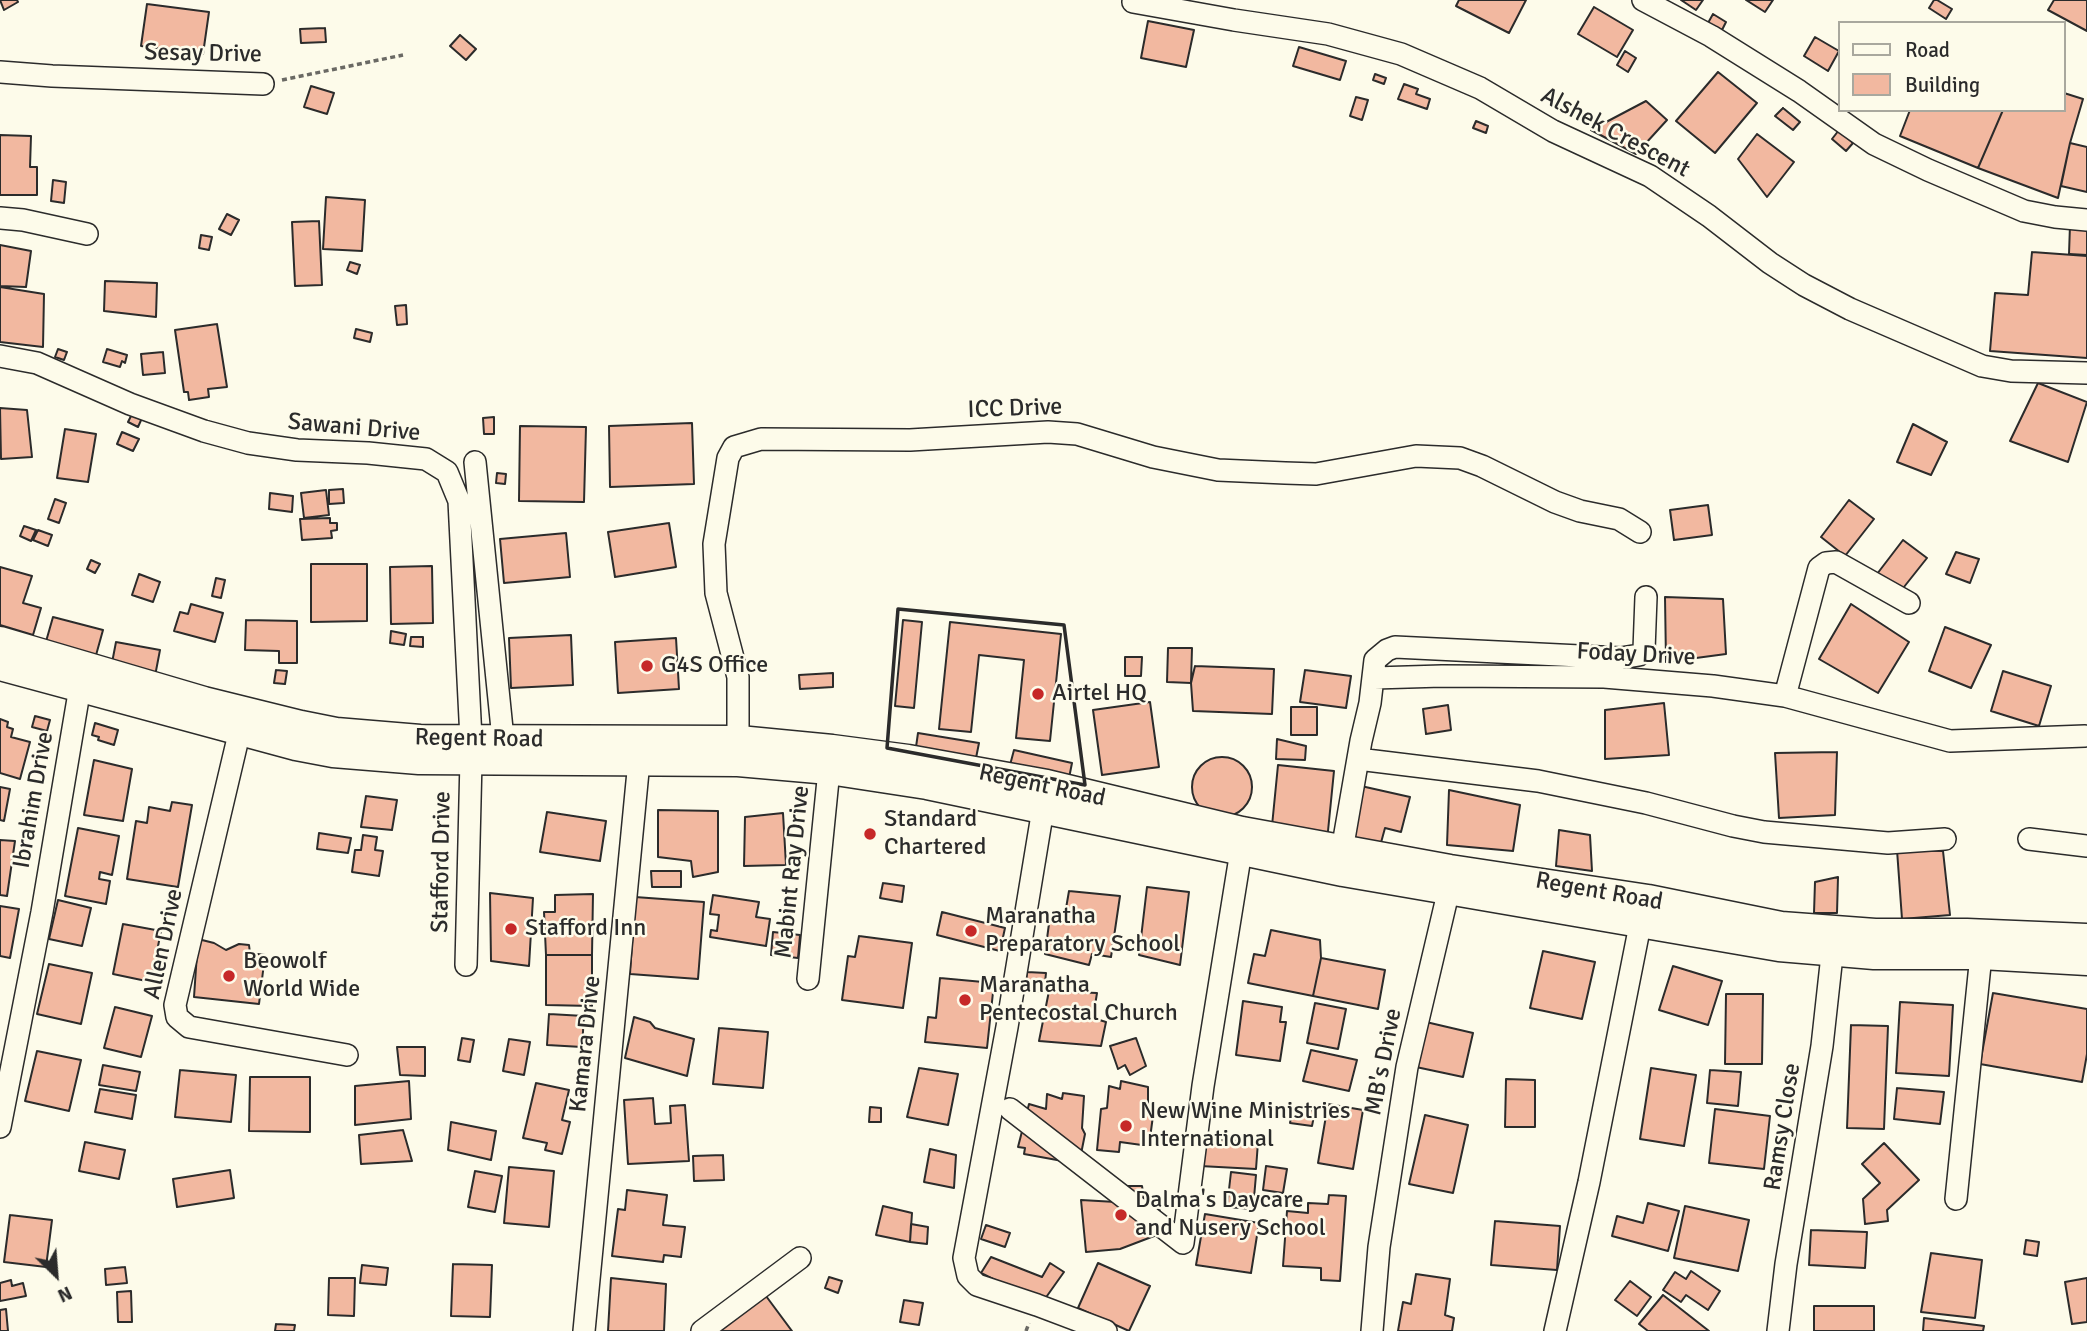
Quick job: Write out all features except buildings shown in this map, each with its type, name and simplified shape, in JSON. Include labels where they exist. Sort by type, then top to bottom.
[{"type":"main road","name":"Regent Road","points":[[0,641],[204,701],[296,746],[333,753],[373,758],[471,750],[639,761],[738,751],[829,770],[929,774],[1047,784],[1242,831],[1449,889],[1644,912]]},
{"type":"main road","name":"Regent Road","points":[[0,666],[80,687],[242,720]]},
{"type":"main road","name":"Regent Road","points":[[471,750],[503,739],[738,751],[832,749],[929,774],[1043,809],[1241,851],[1450,869],[1644,912],[1779,947],[1914,934],[2087,938]]},
{"type":"main road","name":"Regent Road","points":[[1834,942],[1927,956],[1981,955],[2087,961]]},
{"type":"street","points":[[1643,0],[1711,36],[1798,91],[1874,144],[2024,211],[2087,220]]},
{"type":"street","name":"Alshek Crescent","points":[[1133,2],[1328,34],[1401,54],[1480,88],[1553,131],[1650,176],[1709,216],[1770,263],[1804,285],[1850,309],[1982,366],[2011,371],[2087,373]]},
{"type":"street","name":"Sesay Drive","points":[[0,72],[263,84]]},
{"type":"street","points":[[0,218],[23,220],[87,234]]},
{"type":"street","name":"Sawani Drive","points":[[0,356],[37,363],[130,404],[204,431],[248,443],[297,450],[426,459],[447,472],[458,501],[471,750]]},
{"type":"street","name":"ICC Drive","points":[[738,751],[738,677],[716,593],[714,544],[729,458],[734,447],[761,439],[910,440],[1048,432],[1077,434],[1153,457],[1218,470],[1316,474],[1416,456],[1460,458],[1555,502],[1580,511],[1619,519],[1640,531]]},
{"type":"street","points":[[475,462],[503,739]]},
{"type":"street","points":[[1785,696],[1819,568],[1826,563],[1836,562],[1909,603]]},
{"type":"street","points":[[1340,860],[1374,678],[1375,660],[1387,650],[1395,648],[1621,658],[1639,655],[1644,650],[1646,597]]},
{"type":"street","name":"Foday Drive","points":[[1374,678],[1604,677],[1713,686],[1785,696],[1950,741],[2085,736]]},
{"type":"street","name":"Ibrahim Drive","points":[[0,1127],[42,912],[80,687]]},
{"type":"street","name":"Allen Drive","points":[[242,720],[175,1005],[177,1017],[189,1027],[347,1055]]},
{"type":"street","name":"Stafford Drive","points":[[466,965],[471,750]]},
{"type":"street","points":[[1358,759],[1538,781],[1646,803],[1764,832],[1888,844],[1945,839]]},
{"type":"street","name":"Kamara Drive","points":[[584,1331],[639,761]]},
{"type":"street","name":"Mabint Ray Drive","points":[[808,979],[829,770]]},
{"type":"street","points":[[1043,809],[1007,1027],[964,1258],[968,1276],[977,1285],[1037,1304],[1106,1331]]},
{"type":"street","points":[[2029,839],[2087,846]]},
{"type":"street","points":[[1010,1109],[1183,1243],[1203,1086],[1241,851]]},
{"type":"street","name":"MB's Drive","points":[[1372,1331],[1379,1247],[1407,1067],[1449,889]]},
{"type":"street","points":[[1555,1331],[1589,1182],[1644,912]]},
{"type":"street","name":"Ramsy Close","points":[[1777,1331],[1822,1046],[1834,942]]},
{"type":"street","points":[[1956,1199],[1981,955]]},
{"type":"street","points":[[702,1331],[800,1258]]},
{"type":"path","name":"Sesay Drive","points":[[263,84],[403,55]]},
{"type":"wall","points":[[898,609],[1064,625],[1085,785],[887,748],[898,609]]},
{"type":"place","name":"G4S Office","points":[[647,666]]},
{"type":"place","name":"Airtel HQ","points":[[1038,694]]},
{"type":"place","name":"Standard Chartered","points":[[870,834]]},
{"type":"place","name":"Stafford Inn","points":[[511,929]]},
{"type":"place","name":"Maranatha Preparatory School","points":[[971,931]]},
{"type":"place","name":"Beowolf World Wide","points":[[229,976]]},
{"type":"place","name":"Maranatha Pentecostal Church","points":[[965,1000]]},
{"type":"place","name":"New Wine Ministries International","points":[[1126,1126]]},
{"type":"place","name":"Dalma's Daycare and Nusery School","points":[[1121,1215]]}]
